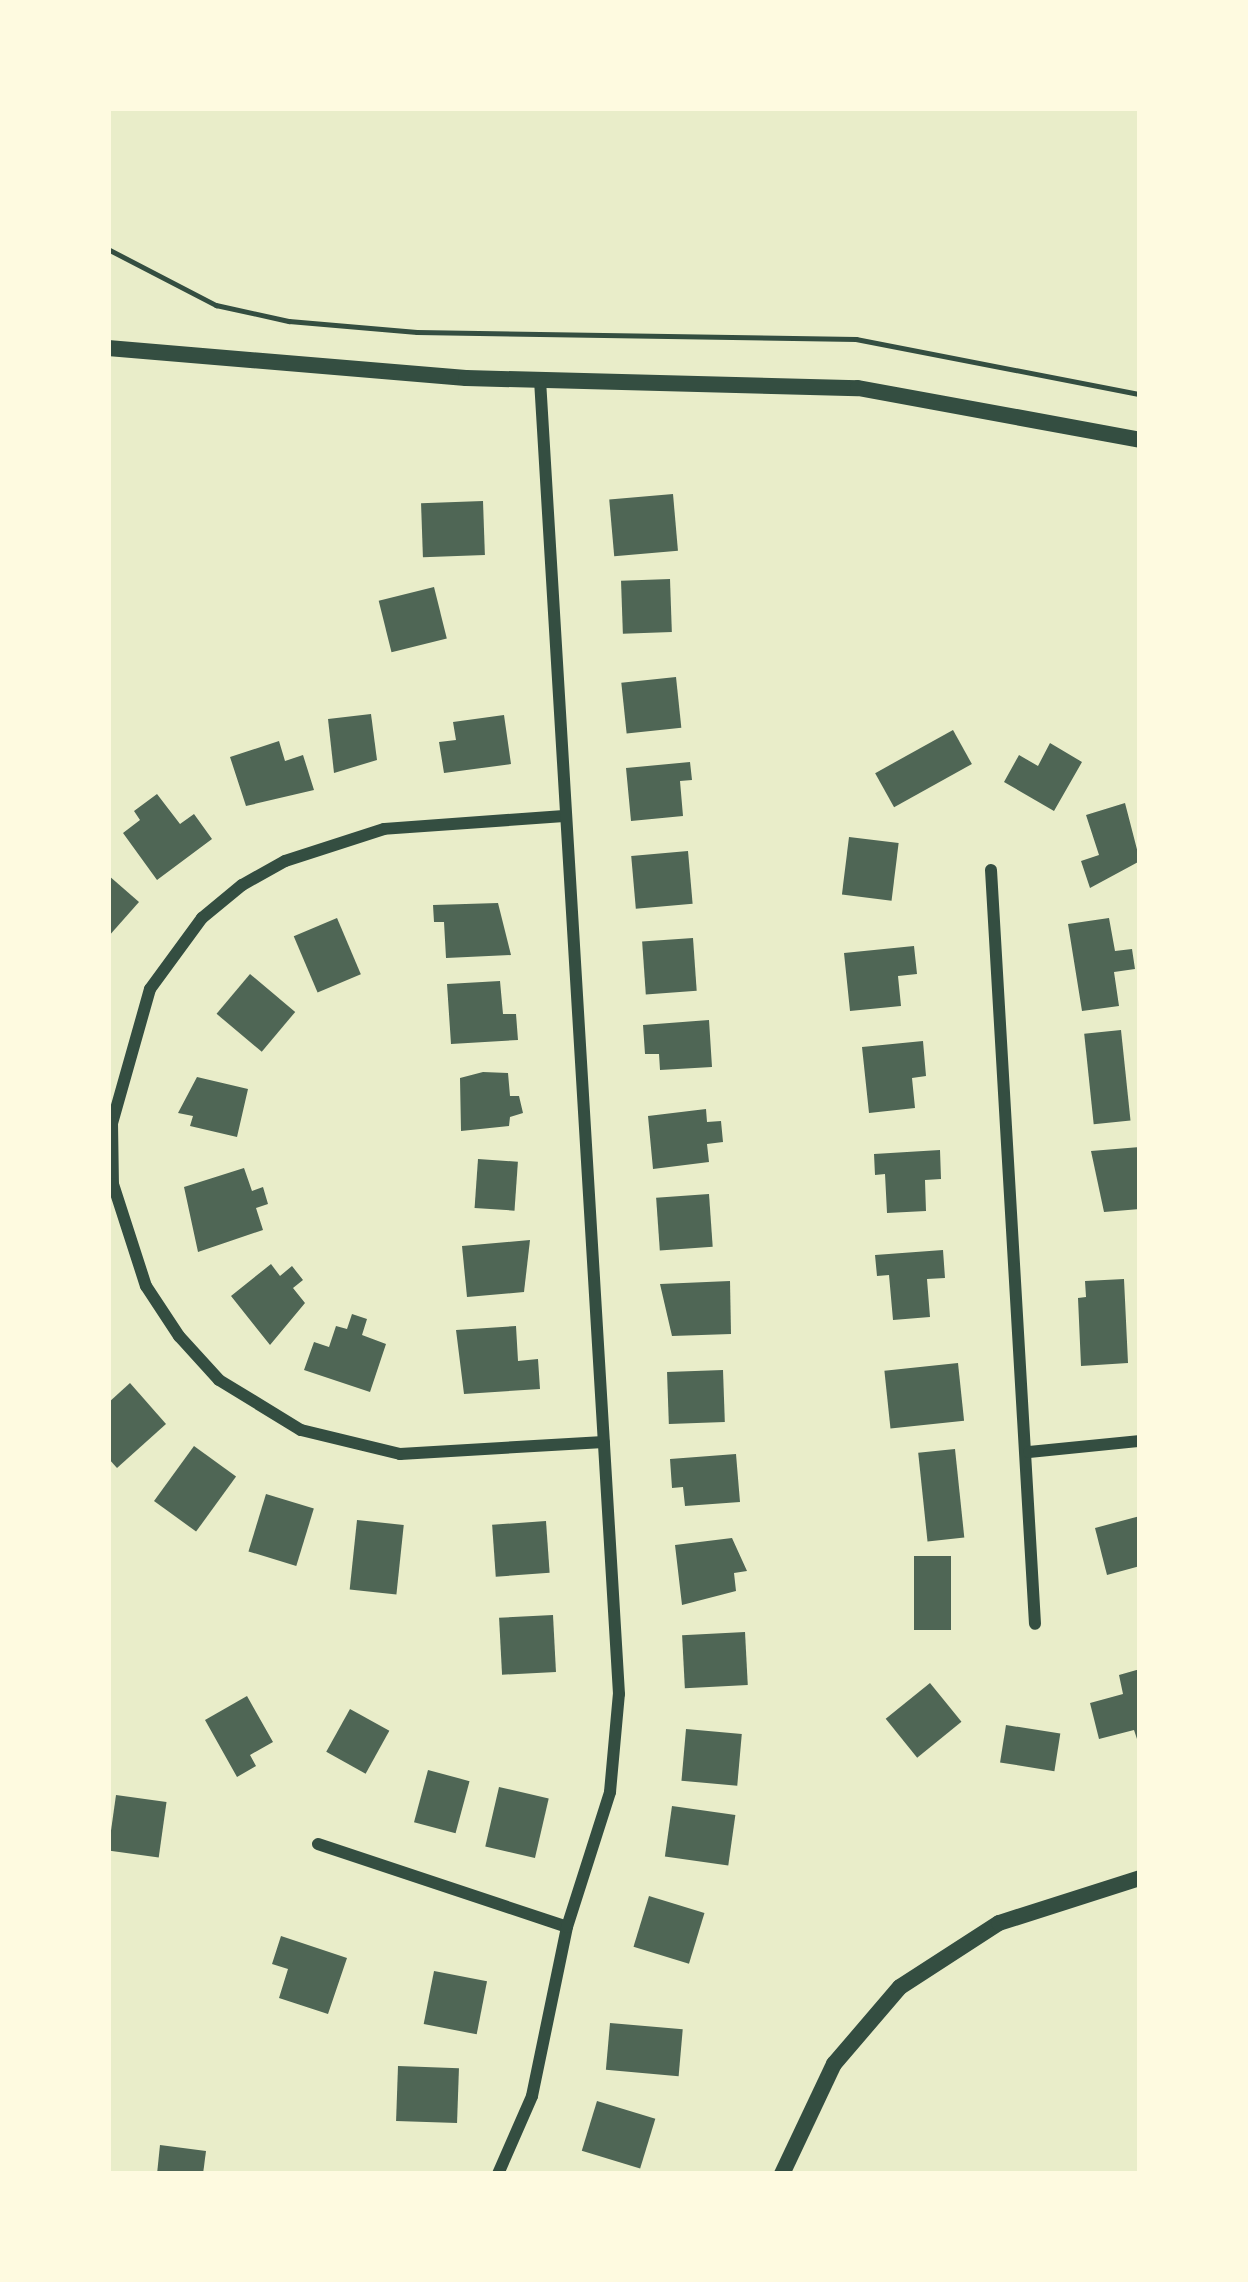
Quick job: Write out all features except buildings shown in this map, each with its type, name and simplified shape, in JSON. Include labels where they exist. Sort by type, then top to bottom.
[{"type":"street","points":[[108,348],[540,379],[858,388],[1140,440]]},
{"type":"street","points":[[498,2174],[532,2096],[567,1927],[610,1792],[617,1741],[604,1442],[540,379]]},
{"type":"street","points":[[565,816],[384,829],[285,861],[242,885],[202,918],[150,989],[112,1123],[113,1184],[146,1286],[179,1336],[219,1380],[301,1430],[400,1454],[604,1442]]},
{"type":"street","points":[[991,870],[1029,1453],[1035,1624]]},
{"type":"street","points":[[1029,1453],[1140,1442]]},
{"type":"street","points":[[318,1844],[567,1927]]},
{"type":"street","points":[[782,2174],[834,2064],[900,1987],[999,1923],[1140,1878]]},
{"type":"path","points":[[108,249],[216,304],[289,321],[417,332],[856,339],[1140,394]]}]
